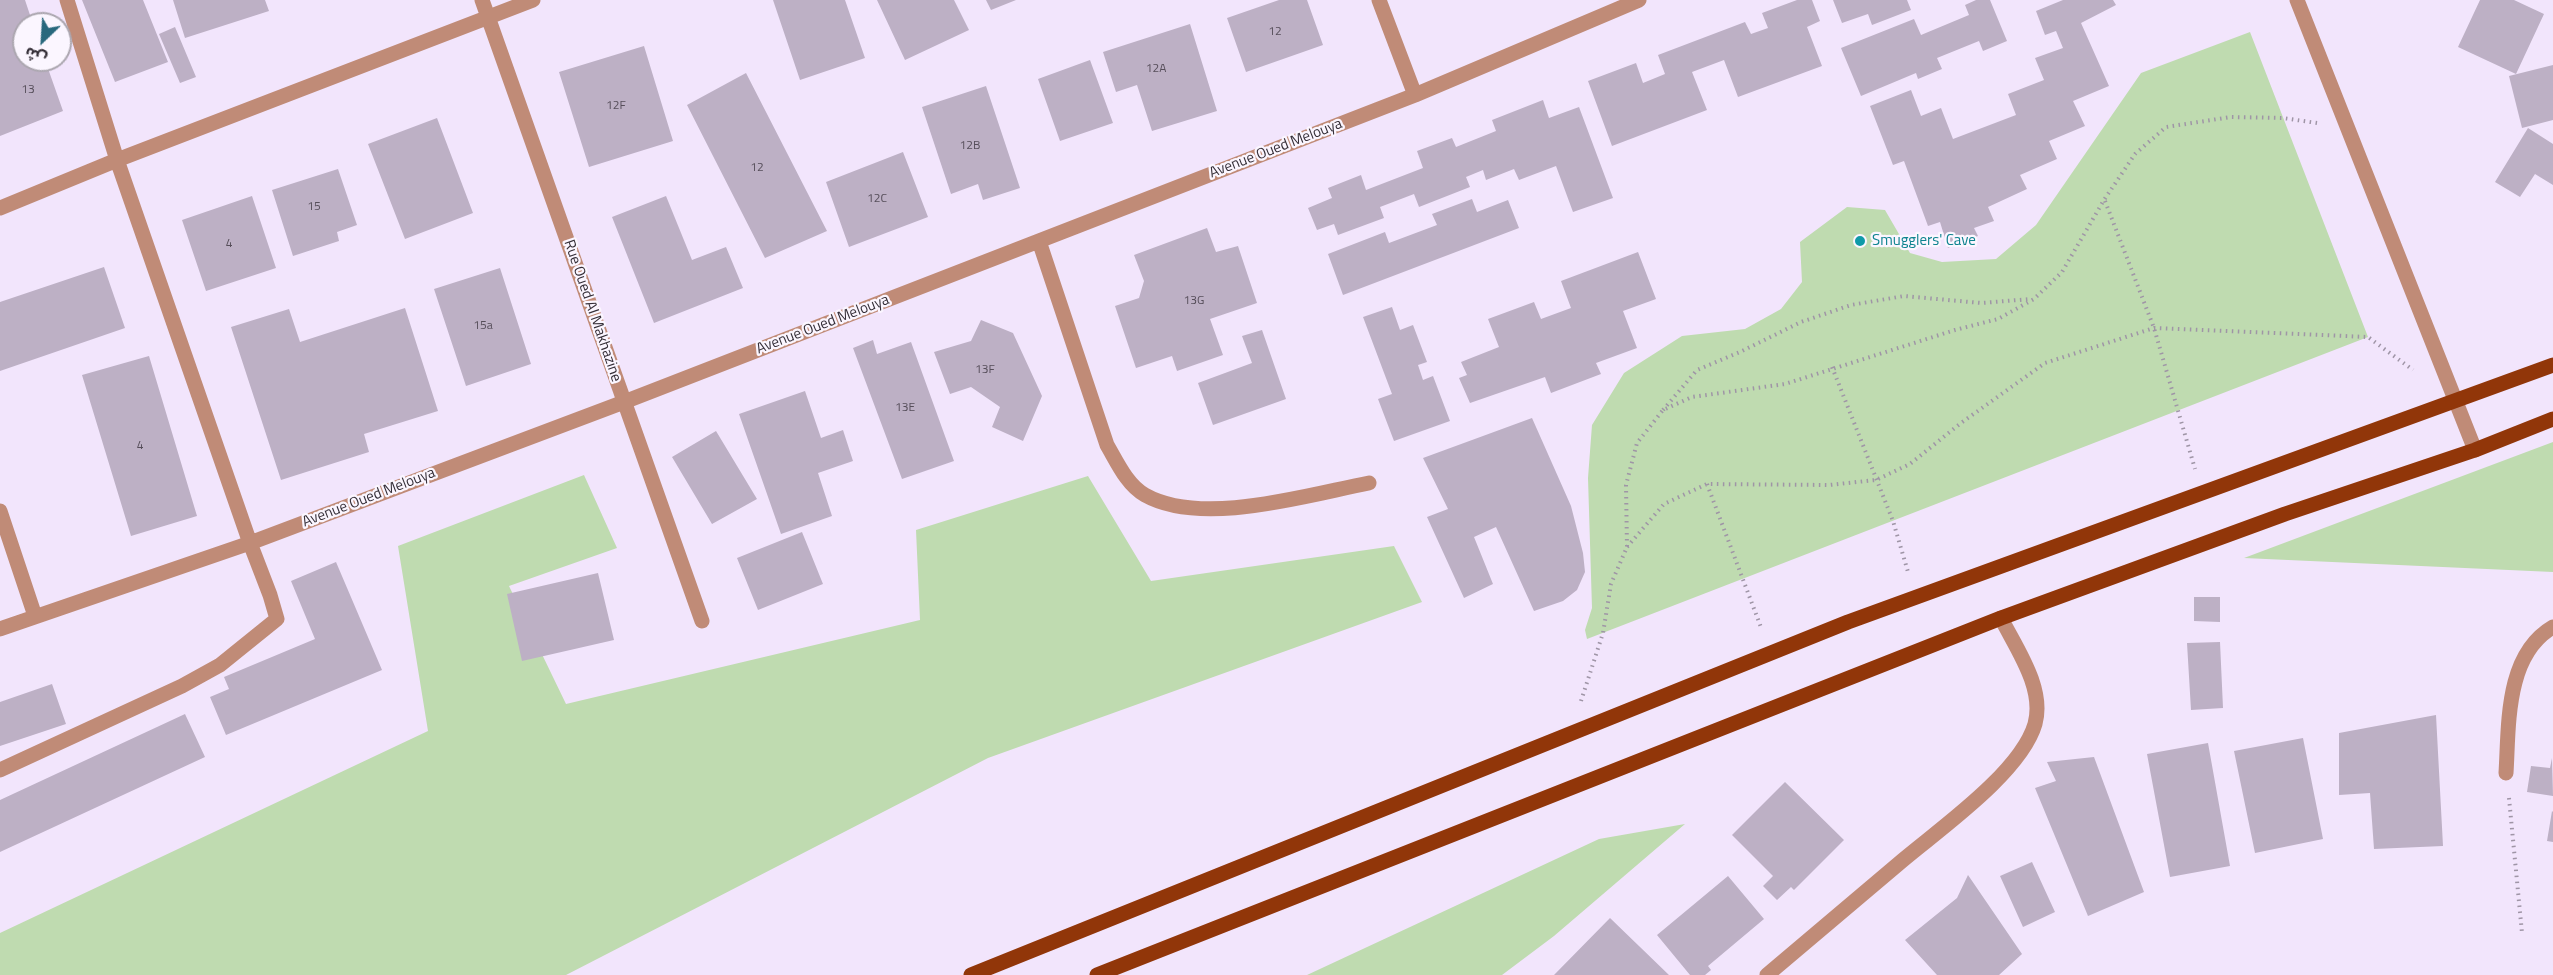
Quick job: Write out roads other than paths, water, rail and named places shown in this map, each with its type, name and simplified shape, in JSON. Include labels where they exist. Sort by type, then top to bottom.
[{"type":"main road","points":[[971,975],[1772,652],[2201,492],[2553,365]]},
{"type":"main road","points":[[1097,975],[2001,618],[2285,514],[2475,450],[2553,419]]},
{"type":"street","points":[[0,770],[182,686],[220,665],[277,620],[117,160],[67,0]]},
{"type":"street","name":"Rue Oued Al Makhazine","points":[[482,0],[702,621]]},
{"type":"street","points":[[0,208],[117,160],[533,0]]},
{"type":"street","points":[[1379,0],[1415,95]]},
{"type":"street","name":"Avenue Oued Melouya","points":[[0,629],[250,543],[624,402],[1415,95],[1639,0]]},
{"type":"street","points":[[2297,0],[2475,450]]},
{"type":"street","points":[[1039,241],[1107,445],[1123,473],[1144,495],[1174,507],[1209,510],[1264,504],[1369,483]]},
{"type":"street","points":[[0,511],[35,616]]},
{"type":"street","points":[[1767,975],[1987,788],[2023,750],[2035,723],[2036,698],[2026,666],[2001,618]]},
{"type":"street","points":[[2506,773],[2510,704],[2524,654],[2553,627]]},
{"type":"place","name":"Smugglers' Cave","points":[[1860,241]]}]
